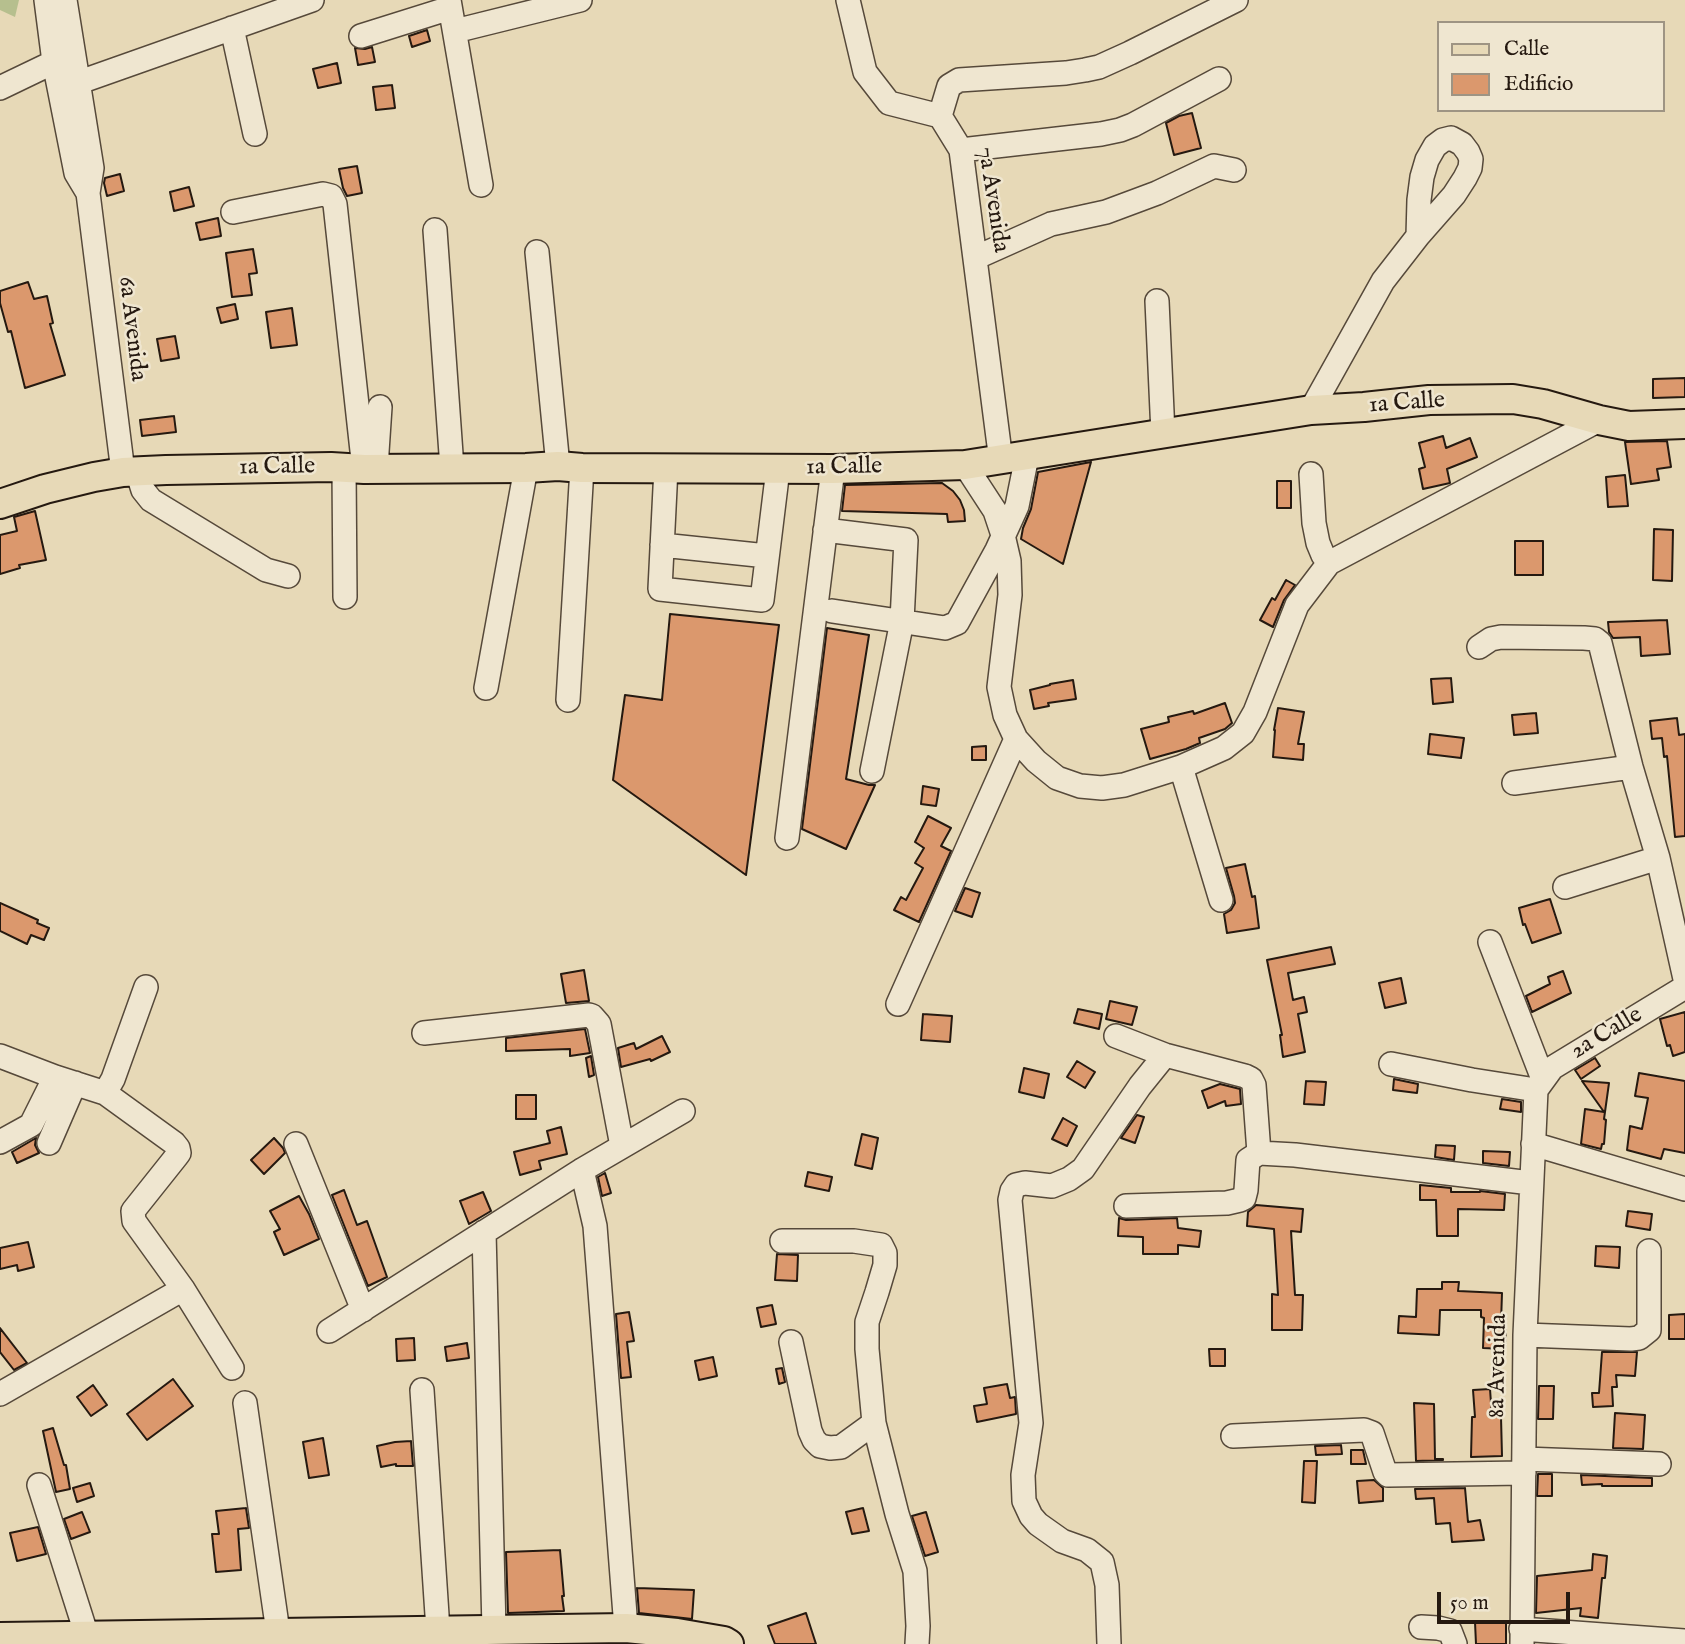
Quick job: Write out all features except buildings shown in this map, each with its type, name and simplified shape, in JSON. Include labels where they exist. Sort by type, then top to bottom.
[{"type":"main road","name":"1a Calle","points":[[0,504],[69,483],[130,472],[570,467],[833,469],[965,465],[1311,410],[1429,400],[1513,400],[1543,404],[1629,426],[1685,424]]},
{"type":"main road","points":[[0,1637],[353,1638],[494,1629],[531,1636],[626,1628],[677,1633],[726,1643]]},
{"type":"street","name":"6a Avenida","points":[[46,0],[54,62],[69,86]]},
{"type":"street","name":"6a Avenida","points":[[65,0],[69,86],[92,168],[88,194],[130,472]]},
{"type":"street","points":[[69,86],[312,0]]},
{"type":"street","points":[[455,31],[580,0]]},
{"type":"street","points":[[848,0],[865,72],[889,103],[940,116],[950,86],[959,80],[1092,69],[1236,0]]},
{"type":"street","points":[[361,36],[450,4],[481,185]]},
{"type":"street","points":[[232,28],[255,134]]},
{"type":"street","points":[[0,88],[54,62]]},
{"type":"street","points":[[961,150],[1120,130],[1219,79]]},
{"type":"street","name":"7a Avenida","points":[[832,611],[945,628],[957,623],[997,550],[1017,506],[1014,458],[975,258],[961,150],[940,116]]},
{"type":"street","points":[[975,258],[1051,225],[1106,212],[1157,193],[1214,166],[1234,170]]},
{"type":"street","points":[[233,212],[323,194],[331,196],[335,204],[362,468],[345,597]]},
{"type":"street","points":[[435,230],[452,468]]},
{"type":"street","points":[[1311,410],[1383,281],[1419,236]]},
{"type":"street","points":[[537,252],[570,467],[568,699]]},
{"type":"street","points":[[1157,301],[1163,434]]},
{"type":"street","points":[[362,468],[377,452],[380,407]]},
{"type":"street","points":[[965,465],[995,511],[1009,561],[1010,595],[999,687],[1005,715],[1016,739],[1036,761],[1057,778],[1080,786],[1102,788],[1124,785],[1181,767],[1224,748],[1242,733],[1255,712],[1297,606],[1329,563],[1599,420]]},
{"type":"street","points":[[486,688],[526,468]]},
{"type":"street","points":[[666,468],[660,589],[761,600],[778,469]]},
{"type":"street","points":[[787,838],[833,469]]},
{"type":"street","points":[[130,472],[151,500],[266,570],[288,576]]},
{"type":"street","points":[[1311,474],[1318,543],[1329,563]]},
{"type":"street","points":[[825,530],[906,540],[902,621],[872,771]]},
{"type":"street","points":[[662,545],[767,556]]},
{"type":"street","points":[[1479,647],[1491,639],[1501,637],[1584,638],[1595,639],[1600,643],[1631,767],[1658,858],[1685,979]]},
{"type":"street","points":[[898,1004],[1016,739]]},
{"type":"street","points":[[1181,767],[1221,901]]},
{"type":"street","points":[[1514,783],[1631,767]]},
{"type":"street","points":[[1565,887],[1658,858]]},
{"type":"street","points":[[1391,1064],[1472,1080],[1540,1085],[1490,942]]},
{"type":"street","points":[[105,1093],[113,1079],[146,987]]},
{"type":"street","name":"2a Calle","points":[[1540,1085],[1552,1068],[1685,987]]},
{"type":"street","points":[[424,1033],[592,1016],[599,1024],[622,1146]]},
{"type":"street","points":[[1116,1035],[1165,1055],[1251,1079],[1254,1085],[1259,1153]]},
{"type":"street","points":[[1109,1644],[1107,1585],[1102,1562],[1087,1550],[1062,1541],[1038,1524],[1024,1501],[1023,1475],[1031,1423],[1010,1200],[1016,1185],[1025,1183],[1052,1186],[1083,1169],[1140,1086],[1165,1055]]},
{"type":"street","points":[[0,1056],[105,1093],[178,1148],[179,1153],[133,1211],[134,1221],[183,1289],[232,1368]]},
{"type":"street","points":[[0,1142],[31,1125],[65,1080]]},
{"type":"street","points":[[49,1143],[65,1080]]},
{"type":"street","name":"8a Avenida","points":[[1521,1636],[1525,1335],[1533,1143],[1540,1085]]},
{"type":"street","points":[[329,1331],[582,1170],[682,1111]]},
{"type":"street","points":[[1533,1143],[1685,1189]]},
{"type":"street","points":[[296,1144],[363,1310]]},
{"type":"street","points":[[1126,1206],[1227,1203],[1240,1200],[1244,1198],[1246,1190],[1248,1160],[1259,1153],[1531,1182]]},
{"type":"street","points":[[582,1170],[595,1226],[626,1628]]},
{"type":"street","points":[[484,1233],[494,1629]]},
{"type":"street","points":[[782,1241],[854,1241],[881,1245],[886,1253],[867,1322],[867,1349],[874,1423],[897,1514],[915,1571],[917,1644]]},
{"type":"street","points":[[1525,1335],[1639,1338],[1649,1329],[1650,1323],[1649,1251]]},
{"type":"street","points":[[0,1394],[183,1289]]},
{"type":"street","points":[[791,1342],[810,1431],[820,1446],[841,1447],[874,1423]]},
{"type":"street","points":[[422,1390],[424,1635]]},
{"type":"street","points":[[245,1404],[280,1638]]},
{"type":"street","points":[[1233,1436],[1364,1430],[1372,1433],[1388,1475],[1524,1466],[1659,1464]]},
{"type":"street","points":[[39,1485],[87,1636]]},
{"type":"street","points":[[1421,1627],[1450,1632],[1455,1644]]},
{"type":"street","points":[[1521,1636],[1685,1641]]},
{"type":"green space","points":[[0,0],[19,0],[15,17],[0,10]]}]
